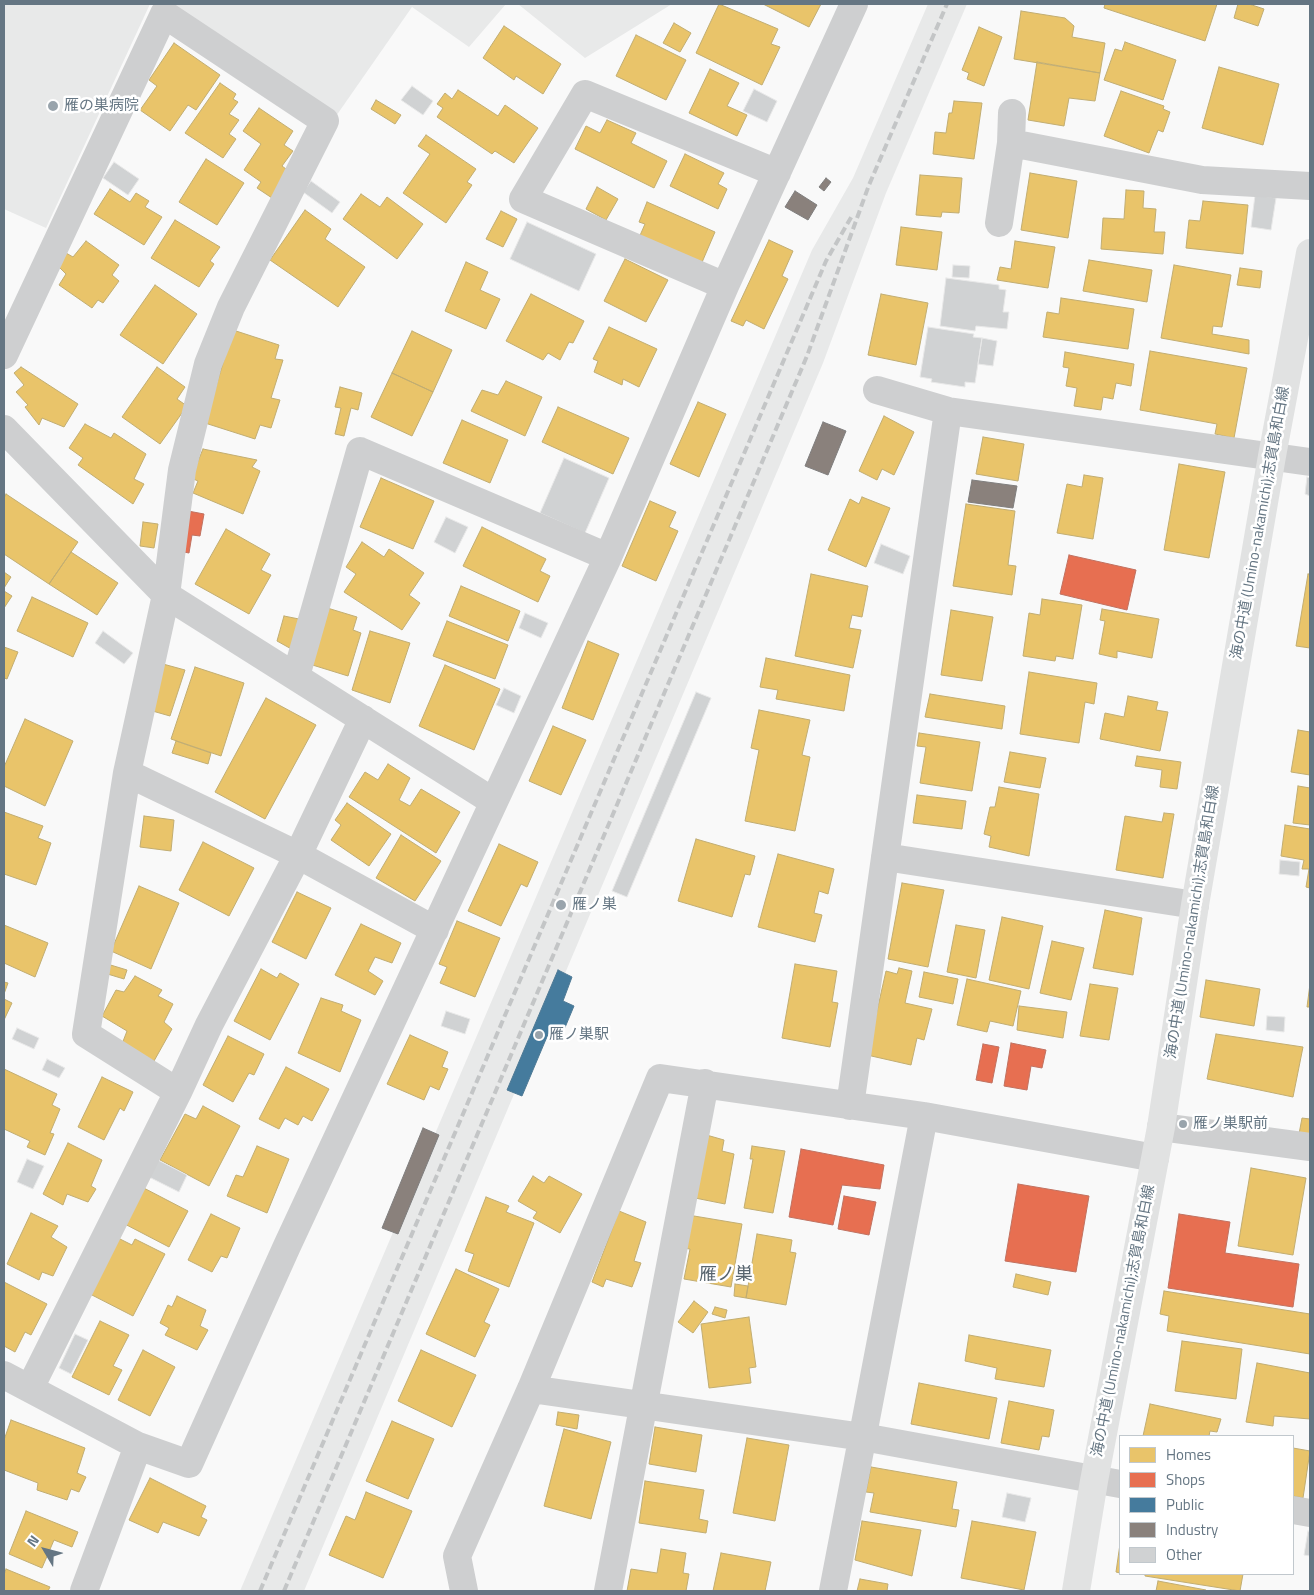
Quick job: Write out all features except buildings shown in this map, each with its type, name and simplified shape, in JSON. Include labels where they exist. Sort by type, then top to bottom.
[{"type":"main road","name":"海の中道 (Umino-nakamichi);志賀島和白線","points":[[1076,1591],[1107,1482],[1195,905],[1272,456],[1310,253]]},
{"type":"street","points":[[4,1375],[138,1446],[189,1464],[291,1237],[608,557],[725,286],[854,4]]},
{"type":"street","points":[[4,355],[164,14],[325,121],[231,307],[208,364],[182,470],[166,595],[126,773],[86,1034],[178,1092]]},
{"type":"street","points":[[725,286],[523,199],[585,94],[777,173]]},
{"type":"street","points":[[999,223],[1010,143],[1012,113]]},
{"type":"street","points":[[1010,143],[1202,180],[1310,186]]},
{"type":"street","points":[[877,390],[948,411],[1310,462]]},
{"type":"street","points":[[850,1106],[948,411]]},
{"type":"street","points":[[4,429],[166,595],[494,802]]},
{"type":"street","points":[[296,676],[360,451],[608,557]]},
{"type":"street","points":[[30,1388],[178,1092],[209,1025],[298,855],[364,719]]},
{"type":"street","points":[[126,773],[298,855],[435,930]]},
{"type":"street","points":[[885,857],[1195,905]]},
{"type":"street","points":[[464,1591],[457,1556],[531,1389],[660,1078],[924,1116],[1155,1158]]},
{"type":"street","points":[[608,1591],[705,1084]]},
{"type":"street","points":[[833,1591],[924,1116]]},
{"type":"street","points":[[1161,1127],[1310,1148]]},
{"type":"street","points":[[531,1389],[644,1407],[863,1437],[1107,1482]]},
{"type":"street","points":[[84,1591],[138,1446]]},
{"type":"street","points":[[1294,1510],[1310,1513]]},
{"type":"shaded area","name":"雁の巣病院","points":[[4,4],[150,4],[46,228],[4,209]]},
{"type":"shaded area","points":[[167,4],[506,4],[469,47],[412,7],[334,119]]},
{"type":"shaded area","points":[[518,4],[672,4],[585,58]]},
{"type":"shaded area","points":[[928,4],[967,4],[886,193],[823,363],[304,1591],[240,1591],[812,250],[853,178]]},
{"type":"railway","points":[[284,1591],[807,356],[869,185],[947,4]]},
{"type":"railway","points":[[260,1591],[826,261],[853,214]]},
{"type":"place","name":"雁の巣病院","points":[[53,106]]},
{"type":"place","name":"雁ノ巣","points":[[561,905]]},
{"type":"place","name":"雁ノ巣駅","points":[[539,1035]]},
{"type":"place","name":"雁ノ巣駅前","points":[[1183,1124]]},
{"type":"district","name":"雁ノ巣","points":[[726,1276]]}]
